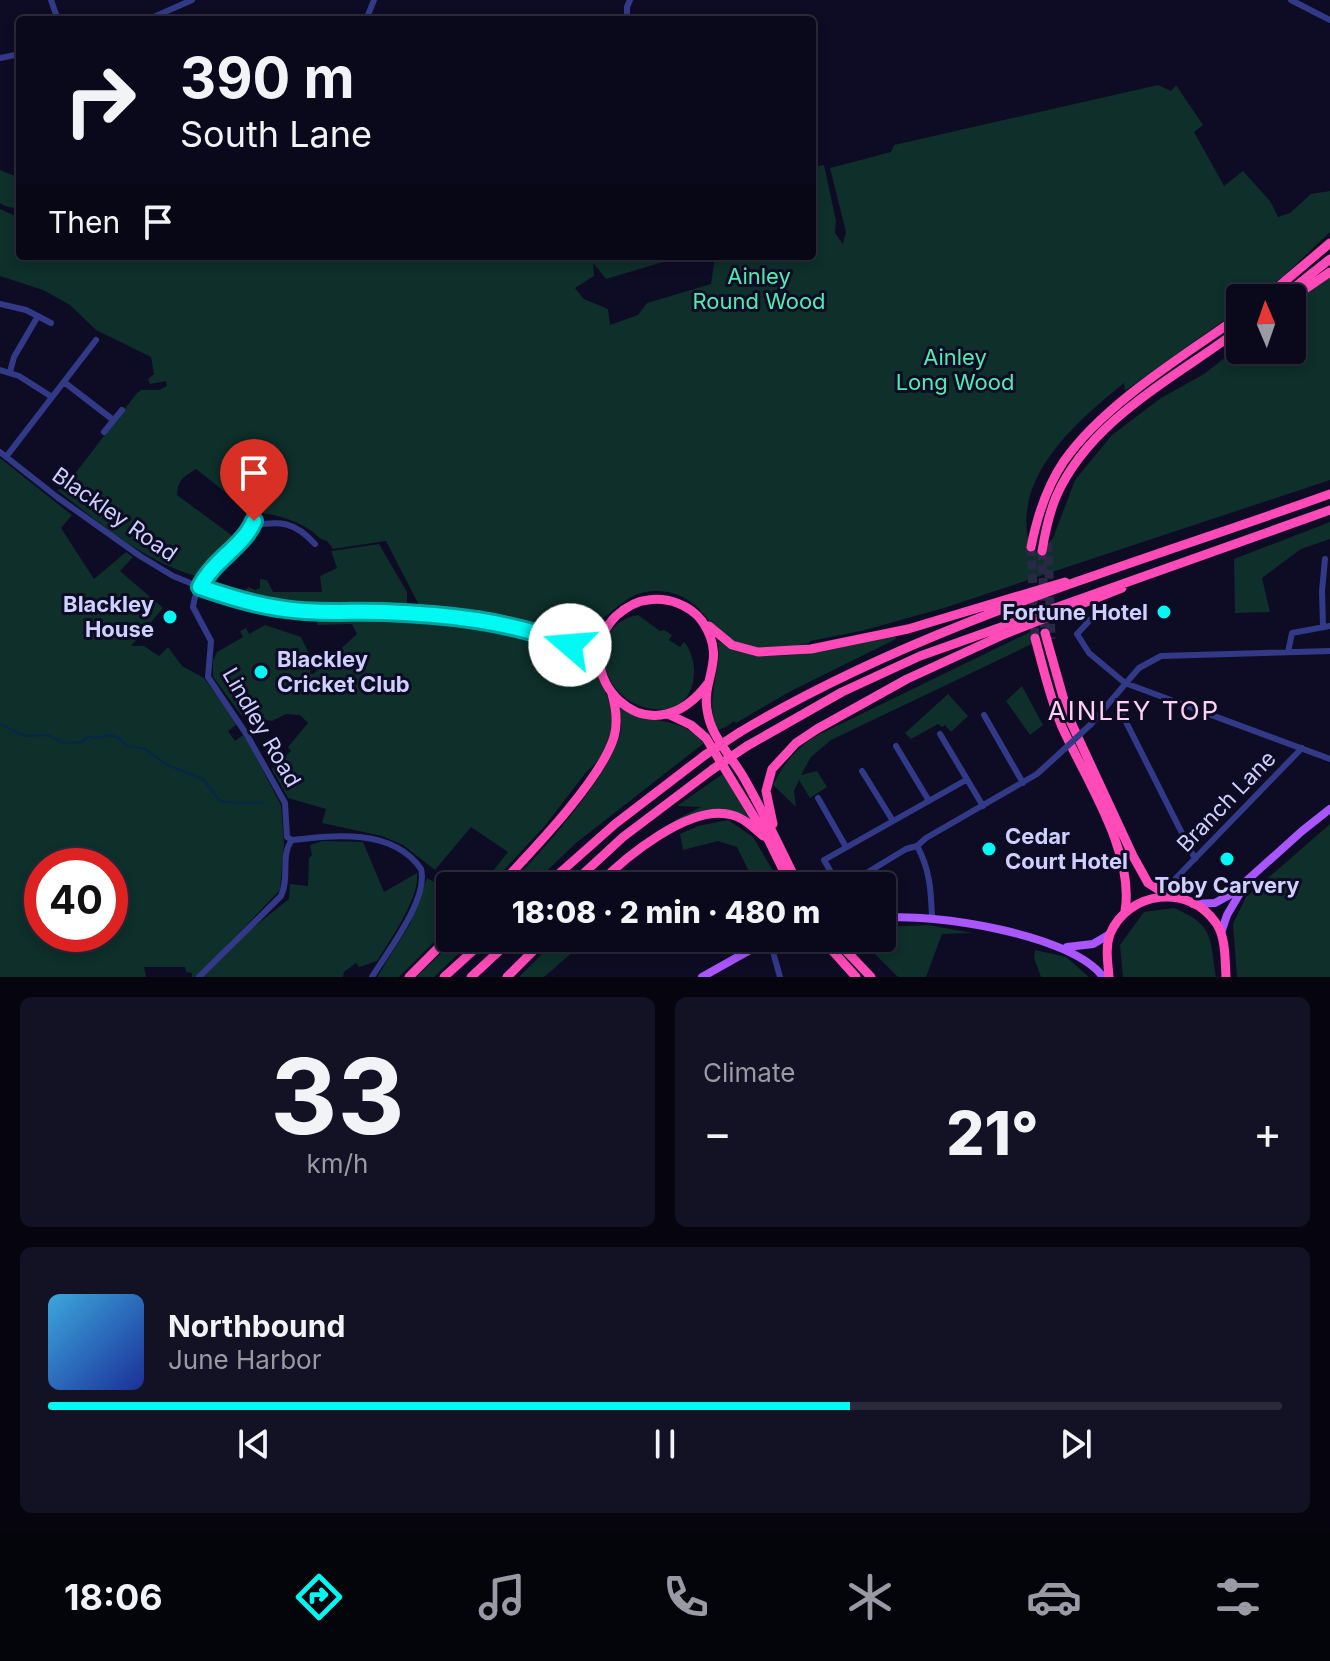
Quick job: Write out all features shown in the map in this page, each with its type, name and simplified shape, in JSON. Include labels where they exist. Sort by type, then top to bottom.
[{"type":"highway","points":[[1282,284],[1330,243]]},
{"type":"highway","points":[[1299,284],[1330,259]]},
{"type":"highway","points":[[1306,288],[1330,272]]},
{"type":"highway","points":[[1128,409],[1076,472],[1061,500],[1045,547],[1055,499],[1084,444],[1104,417],[1226,326]]},
{"type":"highway","points":[[1031,547],[1039,516],[1063,462],[1128,409],[1226,339]]},
{"type":"highway","points":[[561,872],[615,824],[705,755],[842,675],[914,643],[1330,494]]},
{"type":"highway","points":[[585,872],[623,837],[713,769],[842,692],[920,656],[1330,510]]},
{"type":"highway","points":[[786,872],[773,839],[767,806],[768,777],[796,743],[907,679],[1005,634],[1105,596],[1180,562]]},
{"type":"highway","points":[[512,872],[551,829],[609,749],[616,723],[611,692],[603,677],[600,653],[604,634],[612,621],[631,605],[655,599],[680,604],[725,640],[740,648],[758,652],[811,649],[908,629],[1025,592],[1120,568]]},
{"type":"highway","points":[[700,619],[714,649],[706,706],[712,729],[791,872]]},
{"type":"highway","points":[[1106,977],[1110,934],[1125,911],[1128,894],[1126,870],[1090,782],[1061,725],[1044,637],[1069,718],[1142,875],[1152,886],[1170,897],[1192,904],[1215,921],[1221,935],[1226,977]]},
{"type":"highway","points":[[611,692],[634,710],[654,715],[668,714],[690,705],[709,682]]},
{"type":"highway","points":[[668,714],[691,725],[706,738],[773,839]]},
{"type":"highway","points":[[610,872],[674,826],[697,816],[716,813],[732,815],[773,839]]},
{"type":"highway","points":[[1125,911],[1146,900],[1170,897]]},
{"type":"highway","points":[[409,977],[436,950]]},
{"type":"highway","points":[[444,977],[472,952]]},
{"type":"highway","points":[[471,977],[498,952]]},
{"type":"highway","points":[[507,977],[532,952]]},
{"type":"highway","points":[[834,952],[856,977]]},
{"type":"highway","points":[[847,952],[871,977]]},
{"type":"main road","points":[[1192,904],[1220,901],[1246,884],[1295,837],[1330,809]]},
{"type":"main road","points":[[1221,935],[1227,915],[1246,884]]},
{"type":"main road","points":[[896,918],[932,917],[988,927],[1058,947],[1088,961],[1106,977]]},
{"type":"main road","points":[[1058,947],[1083,947],[1110,934]]},
{"type":"main road","points":[[702,977],[751,952]]},
{"type":"street","points":[[156,16],[192,0]]},
{"type":"street","points":[[1291,0],[1330,20]]},
{"type":"street","points":[[0,304],[51,323]]},
{"type":"street","points":[[10,372],[14,357],[38,316]]},
{"type":"street","points":[[3,454],[96,340]]},
{"type":"street","points":[[0,370],[10,372],[52,397]]},
{"type":"street","points":[[64,382],[112,419]]},
{"type":"street","points":[[104,432],[122,410]]},
{"type":"street","name":"Blackley Road","points":[[3,454],[140,556],[173,576],[242,601],[280,609],[427,615],[479,621],[549,636],[578,637],[612,621]]},
{"type":"street","points":[[200,587],[208,572],[252,526],[257,512]]},
{"type":"street","points":[[252,526],[280,522],[304,532],[315,544]]},
{"type":"street","points":[[1288,652],[1292,633],[1327,627],[1322,591],[1325,559]]},
{"type":"street","name":"Lindley Road","points":[[200,587],[193,607],[211,641],[208,677],[276,786],[286,806],[287,837],[292,840]]},
{"type":"street","points":[[1091,619],[1077,634],[1089,653],[1125,683],[1330,759]]},
{"type":"street","name":"Blackley Road","points":[[549,636],[583,652],[603,677]]},
{"type":"street","points":[[866,872],[917,846],[1023,783],[1091,724],[1144,664],[1161,656],[1330,651]]},
{"type":"street","points":[[1120,710],[1195,859]]},
{"type":"street","points":[[984,715],[1023,783]]},
{"type":"street","points":[[940,734],[983,806]]},
{"type":"street","points":[[896,746],[929,801]]},
{"type":"street","name":"Branch Lane","points":[[1176,878],[1302,748]]},
{"type":"street","points":[[863,770],[893,821]]},
{"type":"street","points":[[832,872],[824,860],[966,780]]},
{"type":"street","points":[[818,798],[846,847]]},
{"type":"street","points":[[199,977],[281,896],[285,885],[286,850],[292,840],[333,836],[373,839],[403,852],[421,869],[422,882],[411,912],[372,977]]},
{"type":"street","points":[[917,846],[930,877],[932,917]]},
{"type":"street","points":[[776,952],[780,977]]},
{"type":"green space","points":[[1158,85],[1171,91],[1176,85],[1203,125],[1194,132],[1224,186],[1243,171],[1270,201],[1278,217],[1290,213],[1311,194],[1330,191],[1330,232],[1284,276],[1273,284],[1226,284],[1226,319],[1125,391],[1124,383],[1068,434],[1038,475],[1030,498],[1026,522],[1030,547],[1039,553],[1053,538],[1075,480],[1112,435],[1161,398],[1204,374],[1226,357],[1226,364],[1306,364],[1306,293],[1330,275],[1330,480],[944,608],[861,631],[769,649],[749,647],[730,640],[696,606],[667,592],[650,591],[636,595],[592,625],[579,631],[562,633],[472,614],[420,607],[386,541],[333,549],[327,541],[298,523],[274,515],[252,513],[251,498],[234,499],[196,469],[180,482],[177,495],[234,537],[196,576],[140,551],[57,490],[64,488],[137,393],[141,390],[159,390],[167,386],[166,381],[150,384],[148,379],[154,374],[151,357],[96,330],[70,305],[43,290],[0,276],[0,209],[16,216],[16,260],[670,260],[606,279],[593,263],[594,276],[575,288],[584,299],[608,309],[610,325],[638,315],[647,303],[711,284],[714,260],[816,260],[816,166],[824,165],[836,221],[835,233],[843,244],[846,232],[830,168],[891,152],[894,145]]},
{"type":"green space","points":[[0,170],[16,176],[16,209],[0,203]]},
{"type":"green space","points":[[0,458],[72,515],[61,528],[94,579],[126,552],[133,557],[120,571],[163,608],[131,646],[144,646],[159,656],[168,647],[182,666],[204,678],[233,718],[236,725],[228,731],[235,741],[243,735],[247,740],[281,805],[284,844],[280,890],[197,977],[186,972],[185,967],[144,967],[146,977],[0,977]]},
{"type":"green space","points":[[1330,522],[1330,539],[1301,549],[1262,578],[1270,612],[1235,613],[1234,559]]},
{"type":"green space","points":[[379,544],[407,592],[407,606],[293,604],[290,603],[292,600],[285,603],[243,594],[248,587],[255,590],[260,588],[260,579],[267,580],[273,592],[322,592],[320,576],[337,568],[331,551]]},
{"type":"green space","points":[[638,615],[660,631],[672,635],[669,640],[680,647],[684,642],[689,650],[694,669],[690,691],[679,704],[664,709],[646,708],[628,700],[614,686],[605,668],[605,646],[612,629],[621,621]]},
{"type":"green space","points":[[318,616],[422,619],[524,634],[571,647],[586,658],[607,694],[612,713],[610,737],[593,766],[544,827],[502,872],[492,872],[508,852],[471,827],[435,870],[403,845],[382,836],[322,823],[326,809],[288,798],[272,769],[291,751],[288,747],[308,723],[300,715],[286,714],[272,721],[242,716],[213,677],[213,661],[217,652],[243,637],[240,631],[246,628],[249,634],[265,625],[301,637],[312,660],[310,674],[313,674],[357,634],[352,624],[317,625]]},
{"type":"green space","points":[[1030,632],[1034,643],[831,740],[811,757],[801,775],[817,771],[827,787],[810,798],[799,780],[794,791],[796,807],[773,785],[790,758],[814,737]]},
{"type":"green space","points":[[895,635],[896,639],[717,730],[712,708],[718,641],[739,650],[783,655],[828,650]]},
{"type":"green space","points":[[1022,686],[1043,725],[1030,735],[1006,701]]},
{"type":"green space","points":[[948,694],[968,716],[951,732],[945,725],[942,727],[938,724],[911,739],[905,733]]},
{"type":"green space","points":[[619,706],[641,716],[684,728],[704,743],[576,843],[546,872],[521,872],[554,836],[600,775],[620,733]]},
{"type":"green space","points":[[724,773],[755,824],[729,812],[676,822],[701,807],[677,806]]},
{"type":"green space","points":[[728,820],[753,837],[774,872],[749,872],[737,847],[718,841],[683,850],[680,834],[698,826]]},
{"type":"green space","points":[[1330,824],[1330,977],[1237,977],[1233,924],[1246,897]]},
{"type":"green space","points":[[323,841],[363,842],[384,892],[417,873],[409,906],[377,961],[359,967],[356,963],[344,972],[343,977],[203,977],[245,934],[289,899],[290,884],[308,886],[309,858],[312,855],[310,845]]},
{"type":"green space","points":[[427,878],[436,883],[436,940],[399,977],[377,977],[410,924]]},
{"type":"green space","points":[[1174,908],[1197,920],[1208,934],[1216,977],[1123,977],[1120,945],[1144,912]]},
{"type":"green space","points":[[928,925],[973,933],[942,934],[926,977],[898,977],[873,952],[896,952],[896,926]]},
{"type":"green space","points":[[1035,950],[1066,957],[1089,977],[1041,977],[1034,958]]},
{"type":"green space","points":[[442,952],[460,952],[434,977],[416,977]]},
{"type":"green space","points":[[544,952],[573,952],[544,977],[519,977]]},
{"type":"waterway","points":[[0,724],[24,736],[48,735],[64,743],[82,742],[88,736],[111,735],[127,746],[145,749],[167,765],[203,779],[220,801],[264,803]]},
{"type":"tunnel","points":[[1048,543],[1051,639]]},
{"type":"tunnel","points":[[1031,547],[1035,638]]},
{"type":"tunnel","points":[[1042,551],[1045,633]]},
{"type":"place","name":"Fortune Hotel","points":[[1164,612]]},
{"type":"place","name":"Blackley House","points":[[170,617]]},
{"type":"place","name":"Blackley Cricket Club","points":[[261,672]]},
{"type":"place","name":"Cedar Court Hotel","points":[[989,849]]},
{"type":"place","name":"Toby Carvery","points":[[1227,859]]},
{"type":"district","name":"AINLEY TOP","points":[[1134,710]]},
{"type":"route","points":[[254,521],[246,534],[208,572],[200,587],[280,609],[414,613],[479,621],[549,636],[570,645]]},
{"type":"park label","name":"Ainley Round Wood","points":[[759,288]]},
{"type":"park label","name":"Ainley Long Wood","points":[[955,370]]}]
